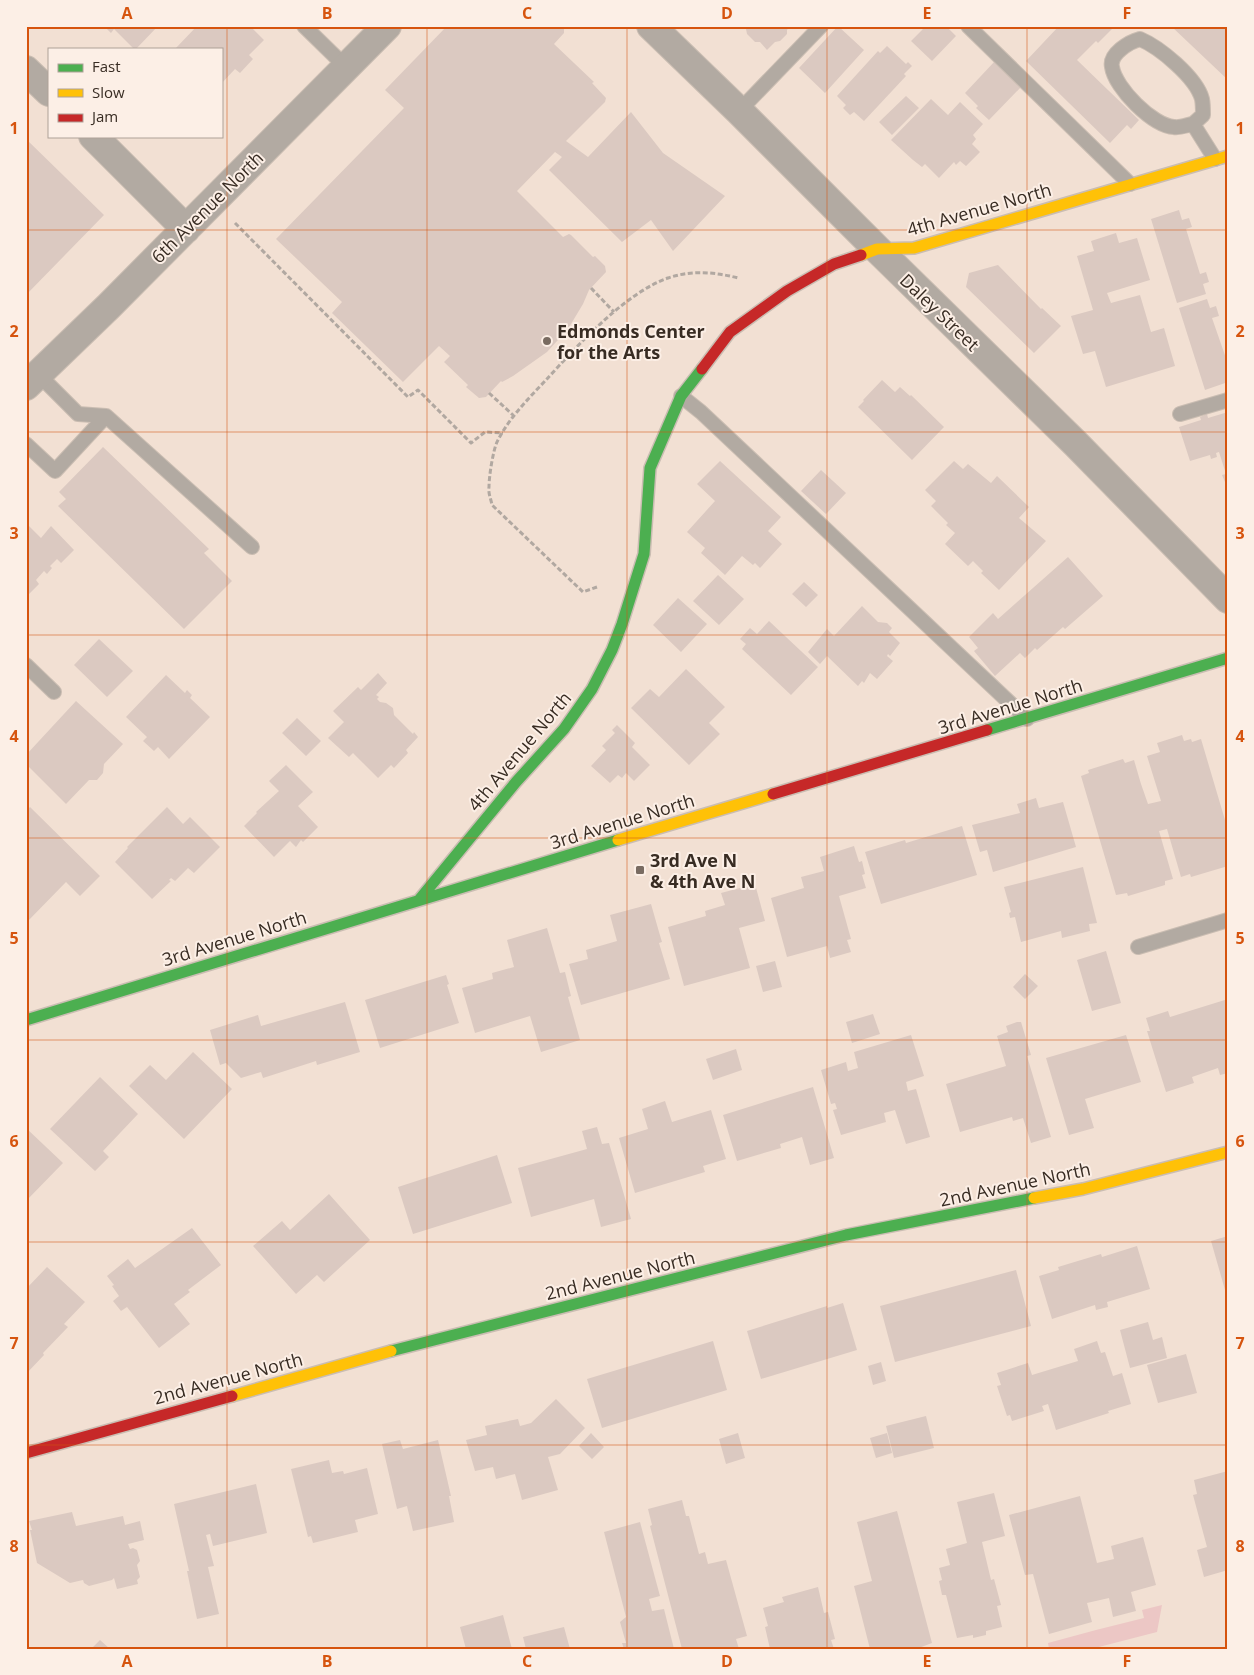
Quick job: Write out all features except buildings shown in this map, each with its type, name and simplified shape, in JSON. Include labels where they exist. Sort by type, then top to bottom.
[{"type":"street","name":"6th Avenue North","points":[[32,380],[109,306],[387,26]]},
{"type":"street","name":"Daley Street","points":[[651,26],[740,110],[877,249],[1076,444],[1228,599]]},
{"type":"street","points":[[26,70],[48,91]]},
{"type":"street","points":[[95,138],[186,229]]},
{"type":"street","name":"4th Avenue North","points":[[418,900],[516,782],[564,729],[592,689],[612,650],[644,554],[650,468],[682,396],[730,332],[787,291],[834,264],[877,249],[914,248],[1222,158]]},
{"type":"street","name":"3rd Avenue North","points":[[26,1020],[418,900],[1228,658]]},
{"type":"street","name":"2nd Avenue North","points":[[26,1453],[398,1350],[837,1238],[1083,1189],[1228,1152]]},
{"type":"lane","points":[[304,26],[346,67]]},
{"type":"lane","points":[[740,110],[821,26]]},
{"type":"lane","points":[[968,26],[1130,184]]},
{"type":"lane","points":[[1140,39],[1171,59],[1185,74],[1202,98],[1203,115],[1193,124],[1174,128],[1158,123],[1134,103],[1117,82],[1111,66],[1114,58],[1123,47],[1140,39]]},
{"type":"lane","points":[[1193,124],[1222,158]]},
{"type":"lane","points":[[32,380],[78,414],[106,416],[252,547]]},
{"type":"lane","points":[[682,396],[1027,719]]},
{"type":"lane","points":[[1180,414],[1228,400]]},
{"type":"lane","points":[[26,444],[55,471],[106,416]]},
{"type":"lane","points":[[26,665],[54,692]]},
{"type":"lane","points":[[1138,947],[1228,920]]},
{"type":"path","points":[[233,221],[408,397],[418,390],[471,443],[485,432],[503,433]]},
{"type":"path","points":[[597,587],[583,592],[492,505],[488,488],[496,444],[513,416],[552,373],[614,312],[642,292],[666,278],[690,272],[738,278]]},
{"type":"path","points":[[591,288],[614,312]]},
{"type":"path","points":[[490,393],[513,416]]},
{"type":"shaded area","points":[[1162,1605],[1157,1632],[1091,1649],[1049,1649],[1048,1643],[1144,1618],[1142,1610]]},
{"type":"traffic: fast","points":[[419,900],[516,782],[564,729],[592,689],[612,650],[644,554],[650,468],[681,396],[702,369]]},
{"type":"traffic: fast","points":[[987,730],[1228,658]]},
{"type":"traffic: fast","points":[[26,1020],[618,840]]},
{"type":"traffic: fast","points":[[391,1351],[846,1235],[1034,1198]]},
{"type":"traffic: slow","points":[[861,255],[877,249],[914,248],[1228,156]]},
{"type":"traffic: slow","points":[[618,840],[773,794]]},
{"type":"traffic: slow","points":[[1034,1198],[1083,1189],[1228,1152]]},
{"type":"traffic: slow","points":[[232,1396],[391,1351]]},
{"type":"traffic: jam","points":[[702,369],[730,332],[787,291],[834,264],[861,255]]},
{"type":"traffic: jam","points":[[773,794],[987,730]]},
{"type":"traffic: jam","points":[[26,1453],[232,1396]]},
{"type":"place","name":"Edmonds Center for the Arts","points":[[547,341]]},
{"type":"place","name":"3rd Ave N & 4th Ave N","points":[[640,870]]}]
